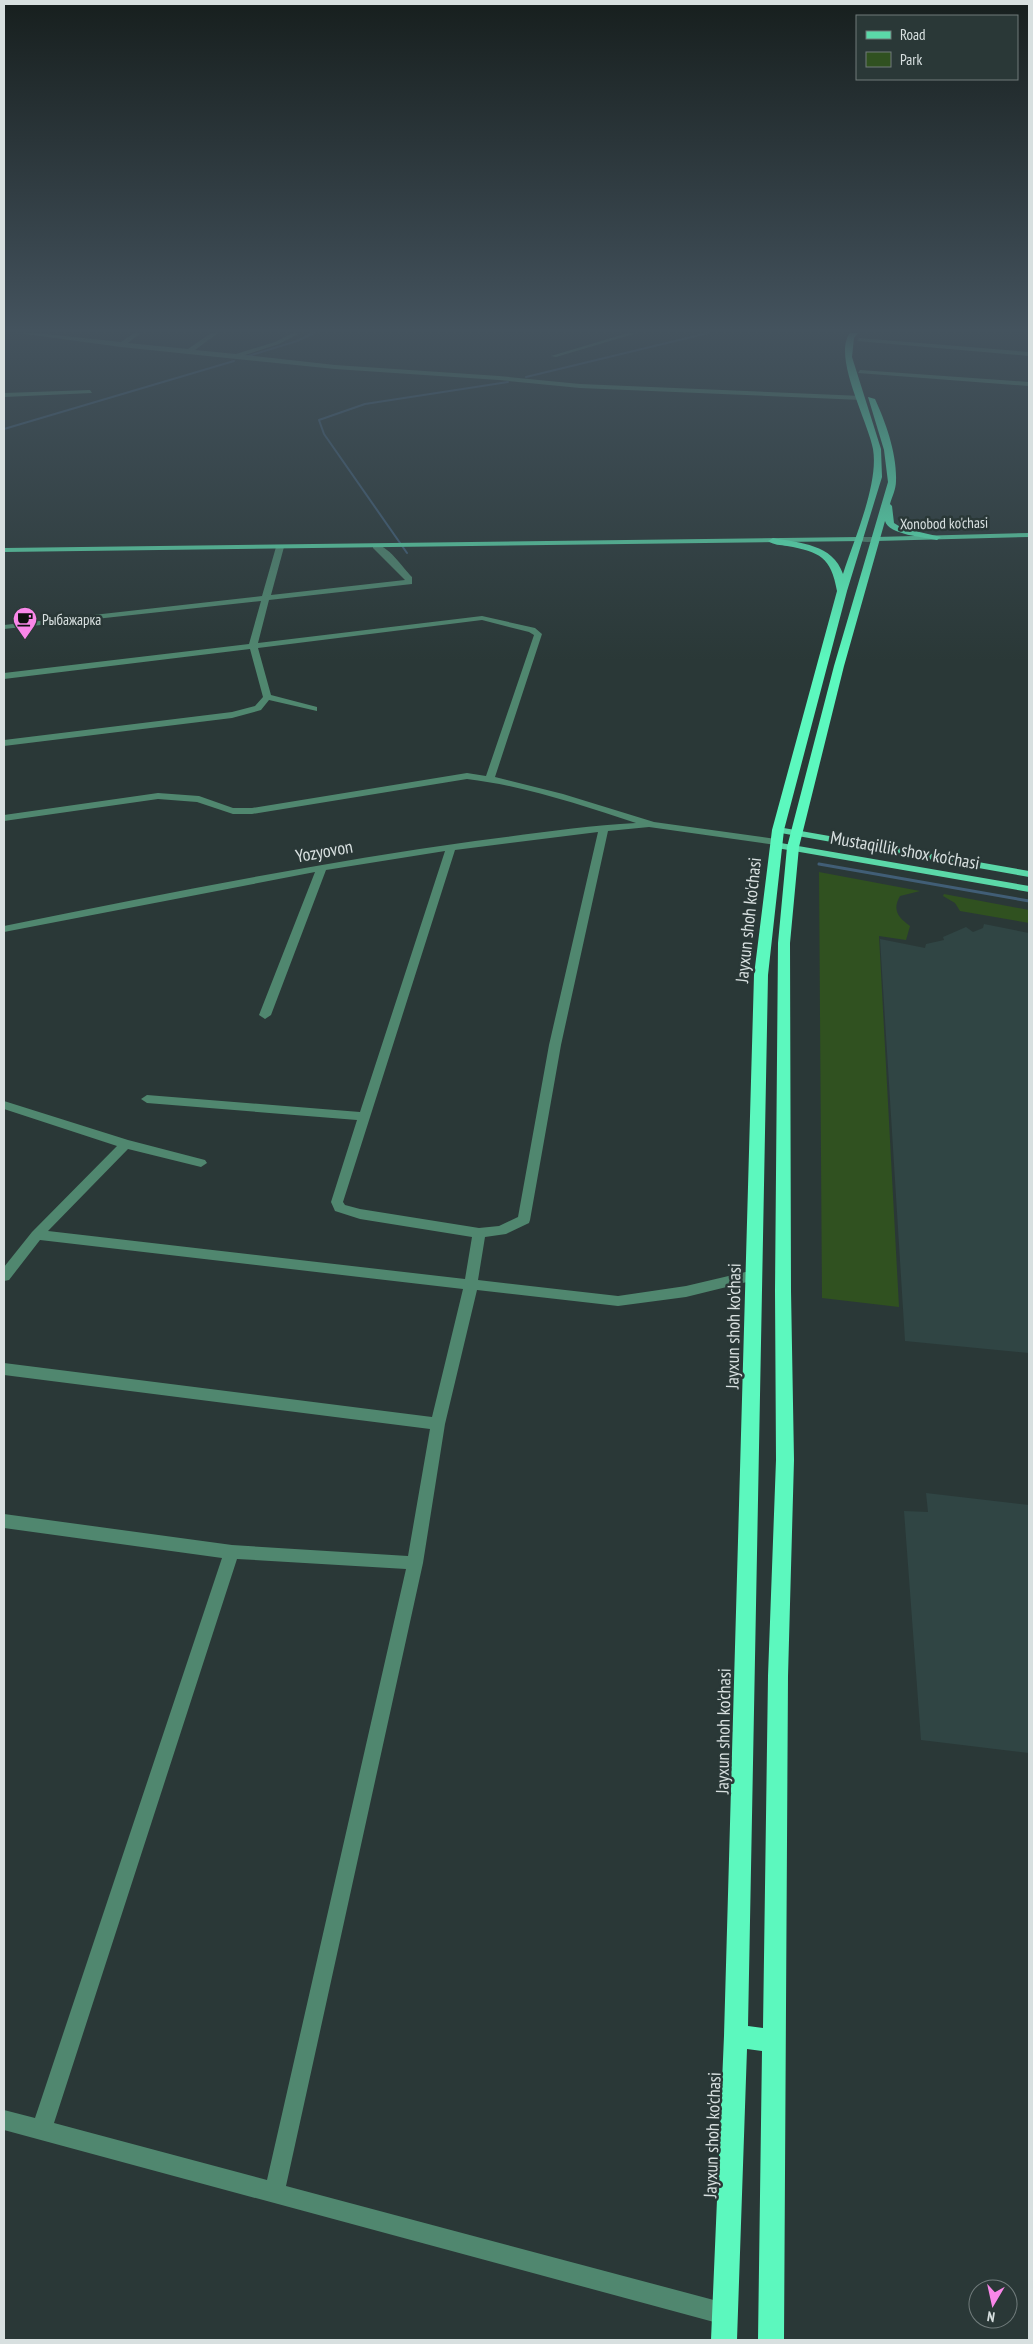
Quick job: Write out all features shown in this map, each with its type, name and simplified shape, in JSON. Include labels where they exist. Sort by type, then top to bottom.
[{"type":"highway","name":"Jayxun shoh ko'chasi","points":[[771,2340],[778,1676],[785,1460],[782,1291],[784,943],[795,840],[862,580],[878,477],[875,442]]},
{"type":"highway","name":"Jayxun shoh ko'chasi","points":[[724,2340],[736,2036],[761,975],[777,839],[842,590],[887,501],[892,482],[886,442]]},
{"type":"highway","points":[[887,501],[890,524],[898,530],[938,537]]},
{"type":"highway","points":[[773,541],[811,549],[831,560],[838,572],[842,590]]},
{"type":"highway","points":[[736,2036],[775,2041]]},
{"type":"main road","name":"Xonobod ko'chasi","points":[[4,550],[773,541],[1029,536]]},
{"type":"main road","name":"Mustaqillik shox ko'chasi","points":[[777,839],[1029,874]]},
{"type":"main road","name":"Mustaqillik shox ko'chasi","points":[[777,839],[795,840],[1029,889]]},
{"type":"street","points":[[4,627],[409,582],[409,579],[376,546]]},
{"type":"street","points":[[267,697],[253,644],[280,547]]},
{"type":"street","points":[[4,676],[253,644],[482,618],[532,630],[538,634],[490,779]]},
{"type":"street","points":[[267,697],[314,709]]},
{"type":"street","points":[[4,743],[245,713],[258,708],[267,697]]},
{"type":"street","points":[[4,818],[158,796],[199,799],[233,811],[252,811],[467,776],[490,779],[560,796],[653,825],[777,839]]},
{"type":"street","name":"Yozyovon","points":[[4,929],[322,867],[451,847],[604,828],[653,825]]},
{"type":"street","points":[[451,847],[337,1202],[340,1208],[360,1214],[480,1233],[501,1232],[524,1220],[556,1045],[604,828]]},
{"type":"street","points":[[265,1015],[322,867]]},
{"type":"street","points":[[147,1098],[364,1116]]},
{"type":"street","points":[[4,1105],[126,1144],[201,1163]]},
{"type":"street","points":[[4,1276],[37,1235],[126,1144]]},
{"type":"street","points":[[274,2193],[415,1563],[438,1424],[471,1285],[480,1233]]},
{"type":"street","points":[[37,1235],[618,1301],[663,1296],[727,1283],[754,1275]]},
{"type":"street","points":[[4,1369],[438,1424]]},
{"type":"street","points":[[4,1521],[232,1552],[415,1563]]},
{"type":"street","points":[[42,2129],[232,1552]]},
{"type":"street","points":[[4,2120],[725,2314]]},
{"type":"shaded area","points":[[984,924],[1029,933],[1029,1353],[905,1341],[880,939],[925,948],[926,944],[944,940],[943,937],[966,927],[973,932],[983,928]]},
{"type":"shaded area","points":[[926,1493],[1029,1505],[1029,1753],[921,1740],[904,1511],[928,1512]]},
{"type":"green space","points":[[819,872],[920,891],[900,896],[896,905],[899,916],[910,926],[906,940],[879,936],[899,1307],[822,1298]]},
{"type":"green space","points":[[944,894],[1029,910],[1029,923],[960,911],[955,903],[943,896]]},
{"type":"waterway","points":[[330,442],[407,553]]},
{"type":"waterway","points":[[819,864],[1029,901]]},
{"type":"place","name":"Рыбажарка","points":[[25,640]]}]
